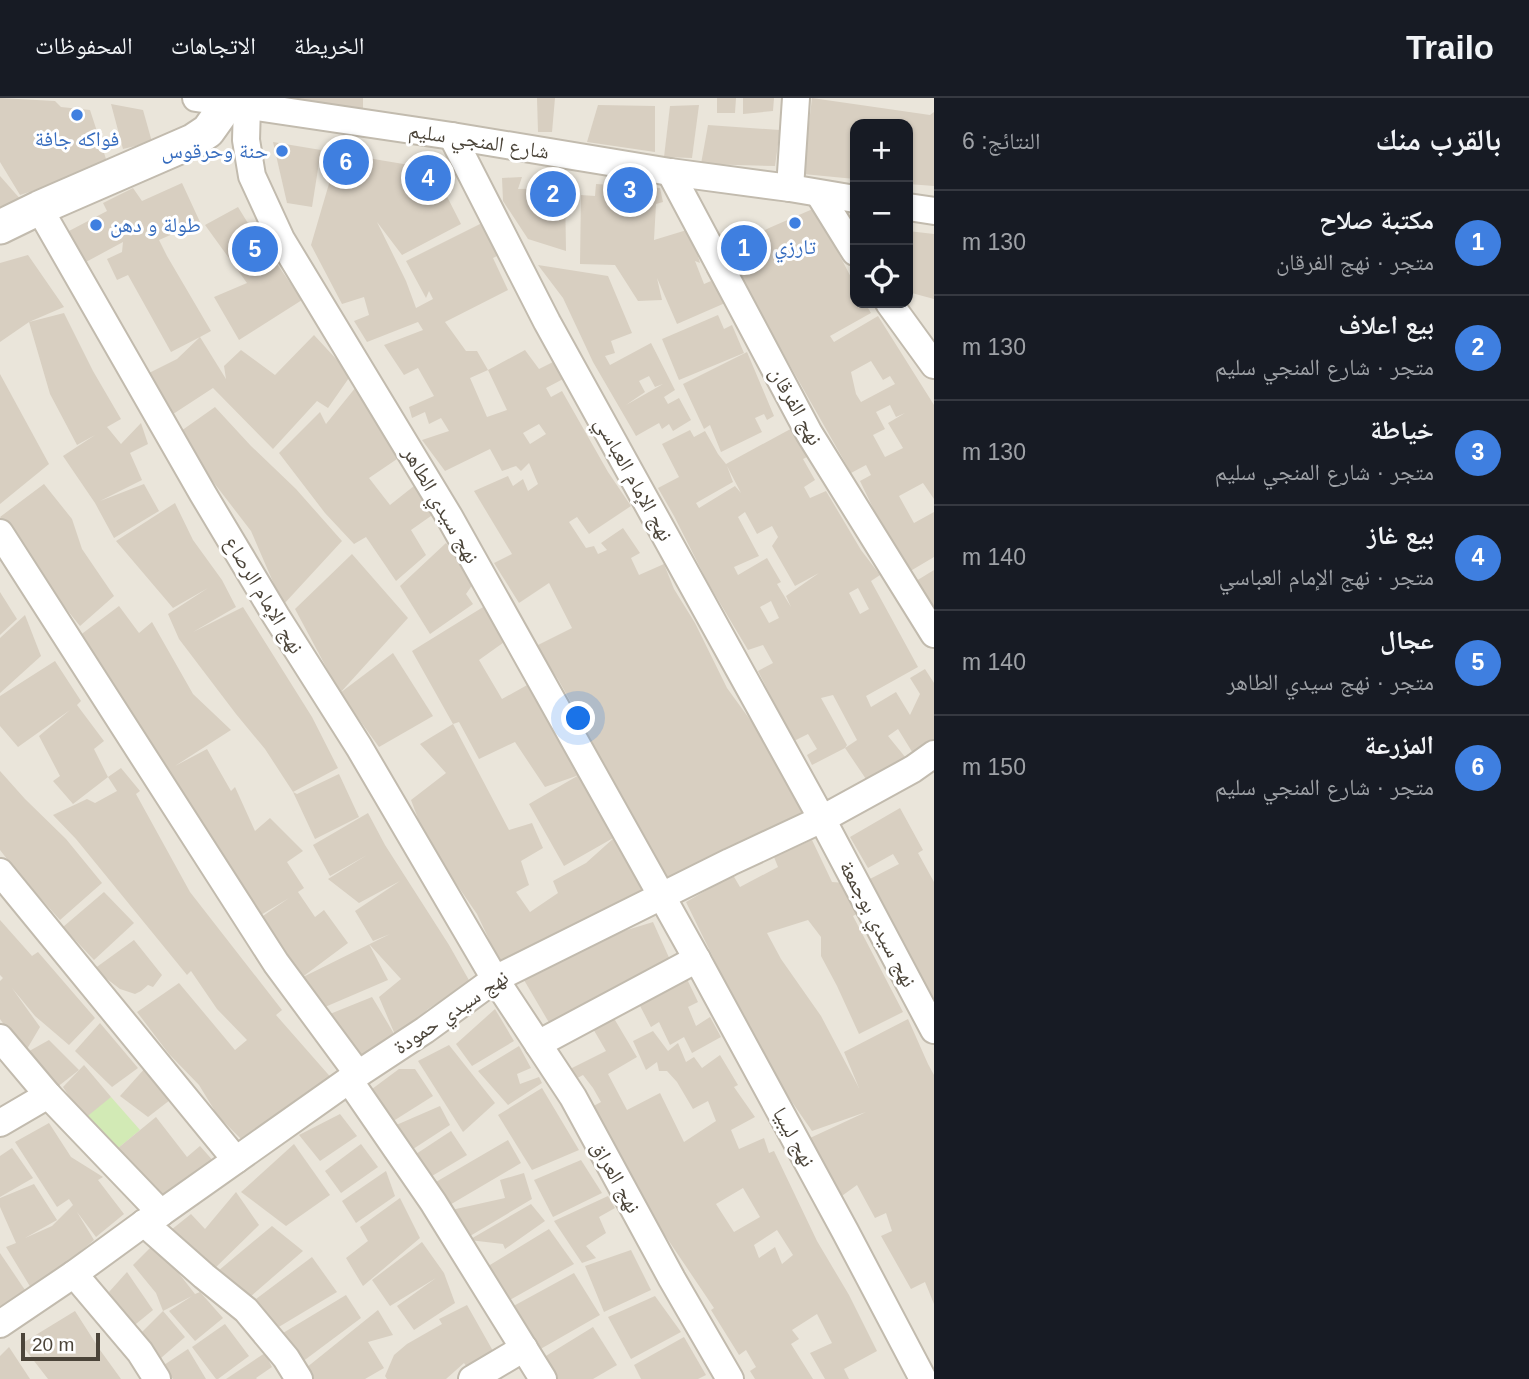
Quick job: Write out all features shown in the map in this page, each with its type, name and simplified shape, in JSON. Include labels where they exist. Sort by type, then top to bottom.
[{"type":"street","name":"شارع المنجي سليم","points":[[195,98],[850,198]]},
{"type":"street","points":[[790,188],[796,98]]},
{"type":"street","points":[[0,227],[193,141],[237,105]]},
{"type":"street","name":"نهج سيدي الطاهر","points":[[237,105],[252,176],[281,239],[450,518],[662,897]]},
{"type":"street","name":"نهج الإمام العباسي","points":[[452,136],[547,322],[822,819]]},
{"type":"street","name":"نهج الفرقان","points":[[670,172],[809,433],[934,634]]},
{"type":"street","points":[[819,194],[851,245]]},
{"type":"street","name":"نهج الإمام الرصاع","points":[[39,208],[210,505],[359,747],[495,979]]},
{"type":"street","points":[[913,208],[934,211]]},
{"type":"street","points":[[893,308],[934,365]]},
{"type":"street","points":[[0,533],[275,963],[353,1077],[543,1379]]},
{"type":"street","name":"نهج سيدي حمودة","points":[[0,1324],[495,979],[822,819],[913,769],[934,754]]},
{"type":"street","name":"نهج سيدي بوجمعة","points":[[822,819],[934,1030]]},
{"type":"street","points":[[0,872],[236,1160]]},
{"type":"street","name":"نهج ليبيا","points":[[662,897],[923,1379]]},
{"type":"street","points":[[538,1044],[697,959]]},
{"type":"street","name":"نهج العراق","points":[[495,979],[573,1097],[730,1379]]},
{"type":"street","points":[[0,1038],[204,1276],[246,1310],[286,1358],[299,1379]]},
{"type":"street","points":[[0,1123],[48,1095]]},
{"type":"street","points":[[74,1274],[139,1352],[157,1379]]},
{"type":"street","points":[[472,1379],[524,1348]]},
{"type":"shaded area","points":[[0,98],[934,98],[934,1379],[0,1379]]},
{"type":"green space","points":[[111,1097],[140,1130],[117,1149],[81,1116]]},
{"type":"building","points":[[0,98],[55,101],[61,107],[90,110],[107,162],[84,174],[20,195],[0,162]]},
{"type":"building","points":[[363,98],[363,109],[279,100]]},
{"type":"building","points":[[537,98],[555,98],[552,132],[538,132]]},
{"type":"building","points":[[717,98],[736,98],[735,113],[717,113]]},
{"type":"building","points":[[743,98],[774,98],[773,111],[743,114]]},
{"type":"building","points":[[812,98],[930,115],[934,112],[934,186],[913,184],[913,119],[850,119],[850,179],[803,174]]},
{"type":"building","points":[[111,104],[143,110],[152,142],[123,149]]},
{"type":"building","points":[[598,105],[655,106],[655,152],[587,142]]},
{"type":"building","points":[[699,105],[692,158],[664,157],[670,106]]},
{"type":"building","points":[[708,125],[780,130],[775,166],[701,164]]},
{"type":"building","points":[[273,142],[321,150],[312,207],[287,203]]},
{"type":"building","points":[[338,153],[433,169],[461,224],[402,255],[377,222],[416,308],[433,299],[429,291],[426,298],[406,261],[484,222],[499,255],[493,258],[508,290],[445,322],[466,351],[477,351],[488,370],[525,350],[539,369],[555,361],[565,378],[546,388],[551,397],[562,391],[608,472],[631,506],[589,534],[577,517],[569,522],[586,548],[594,546],[598,554],[607,550],[601,543],[623,528],[640,553],[631,558],[639,575],[664,564],[674,589],[695,623],[727,688],[751,721],[808,815],[665,884],[578,715],[536,646],[572,628],[549,583],[519,603],[494,563],[512,554],[474,491],[508,476],[513,486],[523,479],[528,491],[538,484],[529,463],[521,471],[516,466],[502,471],[490,449],[445,471],[422,440],[449,431],[441,418],[429,424],[425,412],[412,418],[409,407],[434,396],[418,368],[404,375],[384,345],[423,330],[418,322],[367,342],[354,321],[369,315],[364,297],[342,304],[311,245]],"holes":[[[488,370],[507,410],[487,417],[470,378]],[[539,424],[546,434],[530,444],[523,433]]]},
{"type":"building","points":[[0,176],[22,201],[0,213]]},
{"type":"building","points":[[522,177],[518,189],[565,188],[566,251],[528,239],[503,201],[502,178]]},
{"type":"building","points":[[182,183],[200,222],[159,240],[211,331],[171,352],[128,275],[117,280],[107,259],[122,252],[123,242],[86,262],[69,231],[107,211],[103,203],[133,188],[142,201]]},
{"type":"building","points":[[596,184],[660,188],[663,202],[656,204],[654,240],[690,229],[700,263],[695,261],[704,284],[711,281],[706,272],[718,267],[732,300],[677,324],[657,278],[662,300],[638,301],[615,265],[580,264],[581,195],[595,196]]},
{"type":"building","points":[[238,207],[302,300],[239,340],[214,297],[247,283],[205,225]]},
{"type":"building","points":[[815,208],[850,275],[850,308],[868,308],[871,313],[830,336],[834,342],[878,316],[934,405],[934,499],[923,483],[899,496],[914,523],[934,512],[934,557],[907,573],[860,481],[871,475],[866,465],[851,473],[727,251],[769,228]],"holes":[[[871,361],[883,380],[890,376],[895,384],[861,402],[856,394],[851,372]],[[890,405],[896,417],[905,413],[888,423],[903,448],[885,457],[873,435],[885,429],[876,412]]]},
{"type":"building","points":[[913,232],[934,234],[934,299],[913,293]]},
{"type":"building","points":[[28,255],[64,307],[29,322],[0,342],[0,263]]},
{"type":"building","points":[[538,265],[608,276],[632,333],[611,341],[615,353],[605,356],[610,365],[651,343],[675,390],[664,397],[668,404],[679,398],[691,420],[673,431],[669,424],[662,429],[659,423],[636,436],[593,362],[563,298]],"holes":[[[649,376],[655,387],[663,384],[626,405],[645,392],[639,381]]]},
{"type":"building","points":[[64,313],[121,419],[107,427],[121,444],[141,423],[148,444],[130,453],[142,480],[100,501],[144,484],[159,511],[114,538],[95,503],[63,456],[95,435],[77,445],[50,394],[29,322]]},
{"type":"building","points":[[718,315],[724,329],[732,325],[744,353],[679,380],[662,339]]},
{"type":"building","points":[[314,335],[351,375],[328,408],[317,401],[273,449],[213,388],[167,418],[145,375],[177,359],[200,337],[226,379],[224,366],[241,350],[275,375]]},
{"type":"building","points":[[747,352],[774,416],[767,420],[764,414],[755,418],[762,432],[721,452],[710,425],[704,429],[683,384]]},
{"type":"building","points":[[0,374],[49,464],[0,504]]},
{"type":"building","points":[[356,387],[397,459],[369,478],[390,505],[419,482],[438,511],[411,530],[426,555],[396,581],[366,537],[354,544],[325,513],[279,453],[320,412],[326,424]]},
{"type":"building","points":[[215,407],[296,489],[342,541],[283,605],[251,531],[211,479],[207,482],[181,431]]},
{"type":"building","points":[[796,426],[811,455],[803,459],[815,480],[804,487],[810,498],[826,491],[861,550],[880,575],[871,581],[918,667],[866,696],[871,707],[896,692],[910,715],[920,694],[910,678],[925,669],[934,683],[934,743],[914,755],[898,729],[888,736],[910,763],[894,774],[889,766],[883,770],[886,774],[870,785],[845,748],[812,765],[807,755],[817,749],[808,734],[794,741],[758,671],[773,663],[763,645],[748,650],[708,583],[658,488],[679,477],[662,444],[690,430],[694,437],[705,431],[726,464]],"holes":[[[727,466],[741,493],[735,486],[699,508],[696,503],[733,482]],[[745,512],[757,534],[772,526],[778,537],[772,546],[795,586],[819,573],[786,596],[791,607],[777,584],[781,582],[767,558],[738,575],[734,567],[759,556],[738,517]],[[858,588],[869,609],[860,614],[849,593]],[[771,601],[779,618],[769,623],[760,607]],[[833,695],[857,740],[845,748],[847,745],[821,698]]]},
{"type":"building","points":[[44,484],[72,519],[82,549],[114,596],[80,626],[39,575],[21,544],[0,517]]},
{"type":"building","points":[[175,503],[193,540],[222,580],[236,607],[193,632],[243,607],[312,717],[338,768],[293,792],[265,749],[179,639],[168,614],[208,588],[173,608],[116,541]]},
{"type":"building","points":[[446,543],[475,581],[466,594],[473,604],[430,634],[400,586]]},
{"type":"building","points":[[352,554],[408,618],[340,693],[295,609]]},
{"type":"building","points":[[934,570],[934,610],[916,581]]},
{"type":"building","points":[[0,592],[17,619],[0,635]]},
{"type":"building","points":[[488,604],[507,640],[479,660],[502,699],[529,684],[615,837],[564,866],[529,804],[579,775],[545,787],[515,742],[479,759],[459,722],[453,724],[412,651]]},
{"type":"building","points":[[119,606],[139,633],[152,622],[193,694],[231,730],[175,766],[207,749],[231,791],[235,787],[255,831],[270,818],[303,851],[287,862],[304,888],[298,892],[315,917],[324,910],[348,943],[297,981],[260,918],[289,898],[256,918],[98,669],[101,666],[79,636]]},
{"type":"building","points":[[25,615],[41,656],[0,693],[0,638]]},
{"type":"building","points":[[393,653],[433,716],[379,747],[340,693]]},
{"type":"building","points":[[55,661],[81,701],[77,705],[104,741],[94,749],[108,777],[73,804],[53,781],[60,776],[39,736],[70,710],[18,747],[0,726],[0,696]]},
{"type":"building","points":[[453,724],[509,830],[532,823],[543,848],[521,861],[529,885],[516,892],[530,912],[558,893],[553,881],[586,863],[615,837],[652,896],[502,967],[477,914],[426,840],[411,800],[446,773],[420,744]]},
{"type":"building","points":[[121,768],[140,791],[136,794],[190,892],[282,1010],[276,1015],[334,1081],[245,1143],[218,1116],[199,1085],[169,1054],[137,1012],[179,983],[235,1050],[247,1040],[217,1009],[191,971],[187,975],[76,839],[53,815],[87,799],[95,803],[117,791],[108,777]]},
{"type":"building","points":[[0,771],[66,839],[102,883],[60,920],[0,850]]},
{"type":"building","points":[[339,774],[359,817],[315,839],[293,792],[297,794]]},
{"type":"building","points":[[900,808],[923,850],[918,853],[934,882],[934,1005],[866,881],[899,864],[893,854],[868,868],[850,837]]},
{"type":"building","points":[[368,813],[470,982],[428,1009],[396,1037],[379,997],[401,979],[369,944],[390,934],[373,941],[355,911],[400,881],[359,903],[328,879],[367,855],[330,876],[313,845]]},
{"type":"building","points":[[812,840],[832,882],[846,883],[860,912],[853,916],[903,1012],[859,1034],[821,956],[821,937],[808,920],[767,933],[781,959],[821,1016],[859,1088],[844,1052],[908,1019],[934,1075],[934,1304],[925,1282],[911,1289],[881,1236],[892,1231],[886,1213],[875,1218],[857,1185],[839,1198],[810,1138],[866,1112],[812,1131],[754,1047],[760,1045],[727,986],[686,902],[733,875],[740,887],[778,867],[774,857]]},
{"type":"building","points":[[104,892],[134,923],[94,960],[63,927]]},
{"type":"building","points":[[0,920],[32,956],[38,952],[95,1018],[69,1045],[35,1016],[12,988],[40,1027],[24,1054],[0,1019],[0,981],[3,978],[0,975]]},
{"type":"building","points":[[653,922],[671,962],[551,1026],[524,980],[563,957],[614,934]]},
{"type":"building","points":[[134,940],[162,975],[153,987],[148,985],[135,994],[120,989],[94,969]]},
{"type":"building","points":[[369,944],[388,980],[325,1007],[301,978]]},
{"type":"building","points":[[685,975],[698,1002],[688,1007],[696,1026],[710,1017],[721,1037],[692,1053],[684,1037],[670,1045],[659,1022],[651,1027],[638,1002]]},
{"type":"building","points":[[372,997],[396,1037],[358,1058],[325,1016]]},
{"type":"building","points":[[495,1009],[514,1041],[472,1066],[456,1044]]},
{"type":"building","points":[[612,1015],[637,1057],[608,1074],[627,1110],[660,1093],[684,1142],[716,1121],[708,1101],[693,1109],[677,1082],[667,1071],[659,1071],[657,1062],[646,1070],[633,1041],[653,1031],[668,1051],[678,1043],[686,1062],[694,1057],[702,1068],[720,1055],[738,1085],[734,1087],[755,1117],[731,1130],[739,1149],[764,1138],[769,1153],[774,1151],[817,1241],[849,1295],[877,1351],[844,1369],[849,1379],[825,1379],[810,1353],[832,1343],[817,1314],[792,1330],[799,1339],[791,1344],[813,1379],[755,1379],[750,1371],[756,1367],[746,1350],[739,1355],[711,1310],[714,1308],[650,1213],[588,1109],[601,1102],[593,1088],[583,1075],[568,1083],[566,1071],[606,1051],[592,1027]],"holes":[[[743,1188],[760,1217],[734,1232],[716,1204]],[[777,1230],[793,1255],[782,1264],[775,1247],[759,1258],[754,1245]]]},
{"type":"building","points":[[100,1023],[138,1068],[112,1087],[75,1051]]},
{"type":"building","points":[[49,1040],[79,1070],[56,1088],[24,1054]]},
{"type":"building","points":[[449,1045],[495,1103],[463,1132],[418,1061]]},
{"type":"building","points":[[519,1046],[531,1068],[517,1074],[520,1084],[539,1077],[542,1083],[508,1105],[478,1071]]},
{"type":"building","points":[[84,1065],[111,1097],[84,1119],[63,1087]]},
{"type":"building","points":[[147,1066],[170,1100],[148,1117],[120,1096]]},
{"type":"building","points":[[399,1069],[415,1069],[433,1096],[387,1125],[368,1092]]},
{"type":"building","points":[[542,1088],[579,1150],[532,1170],[498,1115]]},
{"type":"building","points":[[440,1106],[450,1125],[410,1151],[394,1126]]},
{"type":"building","points":[[340,1114],[357,1136],[320,1161],[299,1135]]},
{"type":"building","points":[[156,1117],[187,1157],[200,1146],[215,1163],[162,1200],[117,1149]]},
{"type":"building","points":[[49,1123],[71,1157],[103,1177],[98,1180],[124,1214],[96,1237],[77,1212],[94,1240],[31,1288],[6,1247],[16,1243],[0,1207],[0,1198],[34,1184],[57,1220],[25,1238],[52,1226],[73,1205],[69,1199],[57,1207],[15,1142]]},
{"type":"building","points":[[451,1131],[467,1155],[427,1179],[413,1156]]},
{"type":"building","points":[[508,1140],[521,1163],[448,1206],[429,1186]]},
{"type":"building","points":[[294,1144],[330,1195],[286,1226],[241,1192]]},
{"type":"building","points":[[361,1144],[378,1167],[341,1193],[325,1171]]},
{"type":"building","points":[[12,1148],[33,1178],[0,1197],[0,1156]]},
{"type":"building","points":[[581,1160],[602,1193],[553,1217],[534,1180]]},
{"type":"building","points":[[386,1171],[395,1196],[356,1223],[342,1201]]},
{"type":"building","points":[[524,1173],[532,1199],[465,1239],[447,1211],[505,1198],[500,1180]]},
{"type":"building","points":[[236,1192],[259,1225],[213,1270],[171,1230],[191,1214],[205,1229]]},
{"type":"building","points":[[608,1196],[615,1208],[599,1217],[606,1233],[586,1246],[596,1258],[582,1263],[554,1221]]},
{"type":"building","points":[[400,1198],[420,1238],[363,1286],[346,1258],[368,1241],[360,1227]]},
{"type":"building","points":[[531,1204],[545,1221],[505,1249],[503,1244],[469,1240]]},
{"type":"building","points":[[272,1226],[303,1251],[250,1297],[218,1271]]},
{"type":"building","points":[[549,1229],[574,1264],[506,1302],[485,1268]]},
{"type":"building","points":[[422,1242],[444,1273],[455,1303],[414,1330],[397,1306],[436,1278],[390,1306],[372,1280]]},
{"type":"building","points":[[155,1243],[195,1294],[200,1292],[223,1318],[195,1341],[169,1311],[192,1296],[163,1311],[156,1293],[133,1265]]},
{"type":"building","points":[[631,1250],[651,1290],[604,1312],[585,1266]]},
{"type":"building","points":[[0,1253],[27,1293],[0,1312]]},
{"type":"building","points":[[312,1257],[337,1292],[277,1328],[256,1299]]},
{"type":"building","points":[[127,1272],[153,1310],[131,1328],[109,1292]]},
{"type":"building","points":[[574,1273],[600,1315],[537,1351],[506,1310]]},
{"type":"building","points":[[346,1295],[361,1318],[302,1362],[283,1333]]},
{"type":"building","points":[[655,1296],[681,1332],[631,1359],[608,1317]]},
{"type":"building","points":[[467,1305],[493,1351],[467,1367],[464,1363],[446,1379],[387,1379],[385,1376],[394,1355],[407,1344],[442,1324],[439,1319]]},
{"type":"building","points":[[378,1310],[393,1335],[368,1342],[384,1368],[365,1379],[314,1379],[306,1368]]},
{"type":"building","points":[[75,1311],[121,1379],[48,1379],[21,1344]]},
{"type":"building","points":[[163,1311],[185,1337],[161,1358],[139,1335]]},
{"type":"building","points":[[225,1324],[249,1356],[216,1379],[192,1347]]},
{"type":"building","points":[[593,1327],[617,1365],[593,1379],[556,1379],[541,1359]]},
{"type":"building","points":[[684,1337],[706,1375],[698,1379],[641,1379],[634,1365]]},
{"type":"building","points":[[9,1347],[30,1379],[0,1379],[0,1356]]},
{"type":"building","points":[[188,1349],[206,1379],[173,1379],[161,1367]]},
{"type":"building","points":[[265,1353],[272,1367],[257,1379],[226,1379]]},
{"type":"place","name":"فواكه جافة","points":[[77,115]]},
{"type":"place","name":"حنة وحرقوس","points":[[282,151]]},
{"type":"place","name":"المزرعة","points":[[346,162]]},
{"type":"place","name":"بيع غاز","points":[[428,178]]},
{"type":"place","name":"خياطة","points":[[630,190]]},
{"type":"place","name":"بيع اعلاف","points":[[553,194]]},
{"type":"place","name":"تارزي","points":[[795,223]]},
{"type":"place","name":"طولة و دهن","points":[[96,225]]},
{"type":"place","name":"مكتبة صلاح","points":[[744,248]]},
{"type":"place","name":"عجال","points":[[255,249]]}]
